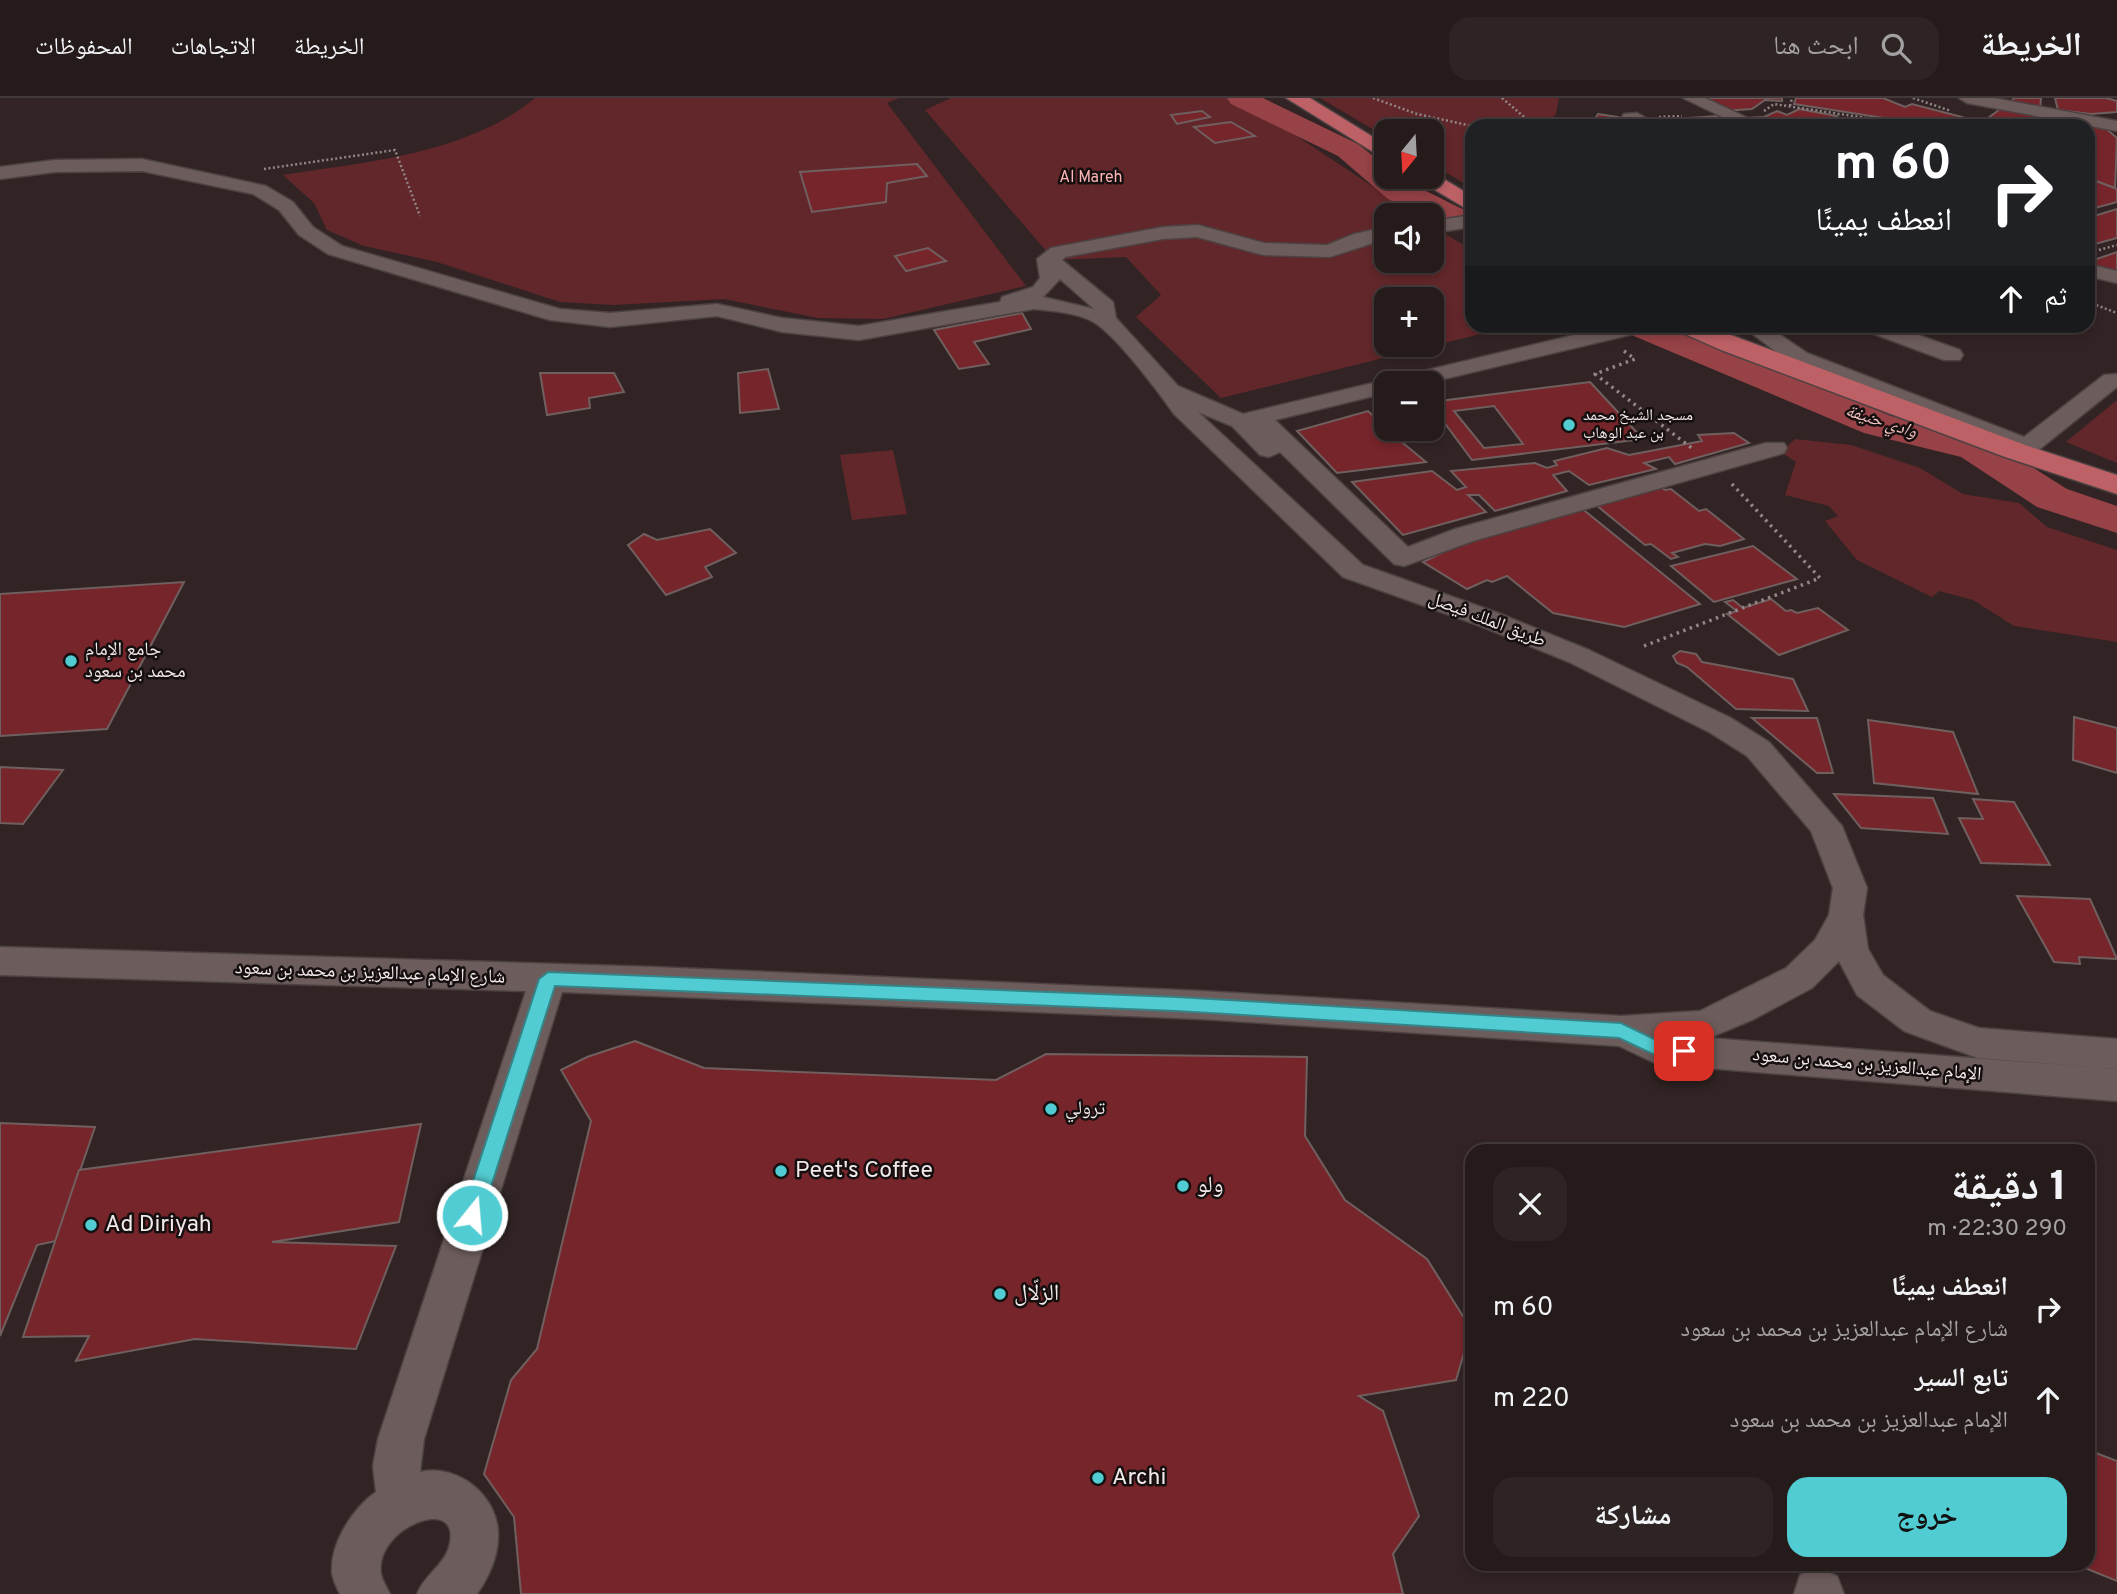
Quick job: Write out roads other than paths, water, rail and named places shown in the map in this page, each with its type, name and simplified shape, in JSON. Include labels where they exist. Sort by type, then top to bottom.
[{"type":"main road","points":[[1296,98],[1374,147]]},
{"type":"main road","points":[[1444,189],[1465,201]]},
{"type":"main road","points":[[1703,333],[2015,451],[2117,485]]},
{"type":"street","points":[[1691,98],[1740,119]]},
{"type":"street","points":[[1966,107],[2045,119]]},
{"type":"street","points":[[2095,124],[2117,126]]},
{"type":"street","points":[[0,173],[55,166],[142,165],[259,190],[286,206],[306,231],[335,250],[558,315],[610,320],[717,310],[782,325],[859,333],[1034,303],[1058,305],[1105,319]]},
{"type":"street","points":[[1444,225],[1465,222]]},
{"type":"street","points":[[996,308],[1040,291],[1050,278],[1047,259],[1058,252],[1163,233],[1198,231],[1262,249],[1330,251],[1374,235]]},
{"type":"street","name":"طريق الملك فيصل","points":[[1058,252],[1051,261],[1105,307],[1105,319],[1170,391],[1182,409],[1295,520],[1353,571],[1488,619],[1579,656],[1720,725],[1758,749],[1826,826],[1850,888],[1846,915]]},
{"type":"street","points":[[2095,272],[2117,277]]},
{"type":"street","points":[[1444,372],[1606,333]]},
{"type":"street","points":[[1763,333],[1798,358],[2027,447],[2112,380]]},
{"type":"street","points":[[1893,333],[1952,355]]},
{"type":"street","points":[[1249,419],[1374,389]]},
{"type":"street","points":[[1170,391],[1249,419],[1404,558],[1464,535],[1775,448]]},
{"type":"street","points":[[1249,419],[1340,518],[1353,571]]},
{"type":"street","name":"شارع الإمام عبدالعزيز بن محمد بن سعود","points":[[0,961],[1173,1004],[1621,1031],[1704,1025],[1741,1009],[1799,978],[1828,949],[1846,915]]},
{"type":"street","name":"الإمام عبدالعزيز بن محمد بن سعود","points":[[1846,915],[1850,949],[1870,985],[1917,1021],[1978,1043],[2117,1054]]},
{"type":"street","points":[[401,1501],[396,1466],[401,1439],[548,979]]},
{"type":"street","name":"الإمام عبدالعزيز بن محمد بن سعود","points":[[1621,1031],[1657,1049],[2117,1085]]},
{"type":"street","points":[[365,1594],[360,1587],[356,1569],[359,1550],[375,1523],[401,1501],[421,1495],[441,1494],[458,1501],[470,1514],[475,1531],[472,1552],[455,1587]]},
{"type":"waterway","name":"وادي حنيفة","points":[[1241,98],[1348,150],[1399,192],[1454,217]]},
{"type":"waterway","name":"وادي حنيفة","points":[[1659,333],[1878,425],[1975,448],[2052,498],[2117,520]]},
{"type":"place","name":"مسجد الشيخ محمد بن عبد الوهاب","points":[[1569,425]]},
{"type":"place","name":"جامع الإمام محمد بن سعود","points":[[71,661]]},
{"type":"place","name":"ترولي","points":[[1051,1109]]},
{"type":"place","name":"Peet's Coffee","points":[[781,1171]]},
{"type":"place","name":"ولو","points":[[1183,1186]]},
{"type":"place","name":"Ad Diriyah","points":[[91,1225]]},
{"type":"place","name":"الزلّال","points":[[1000,1294]]},
{"type":"place","name":"Archi","points":[[1098,1478]]},
{"type":"park label","name":"Al Mareh","points":[[1091,178]]}]
